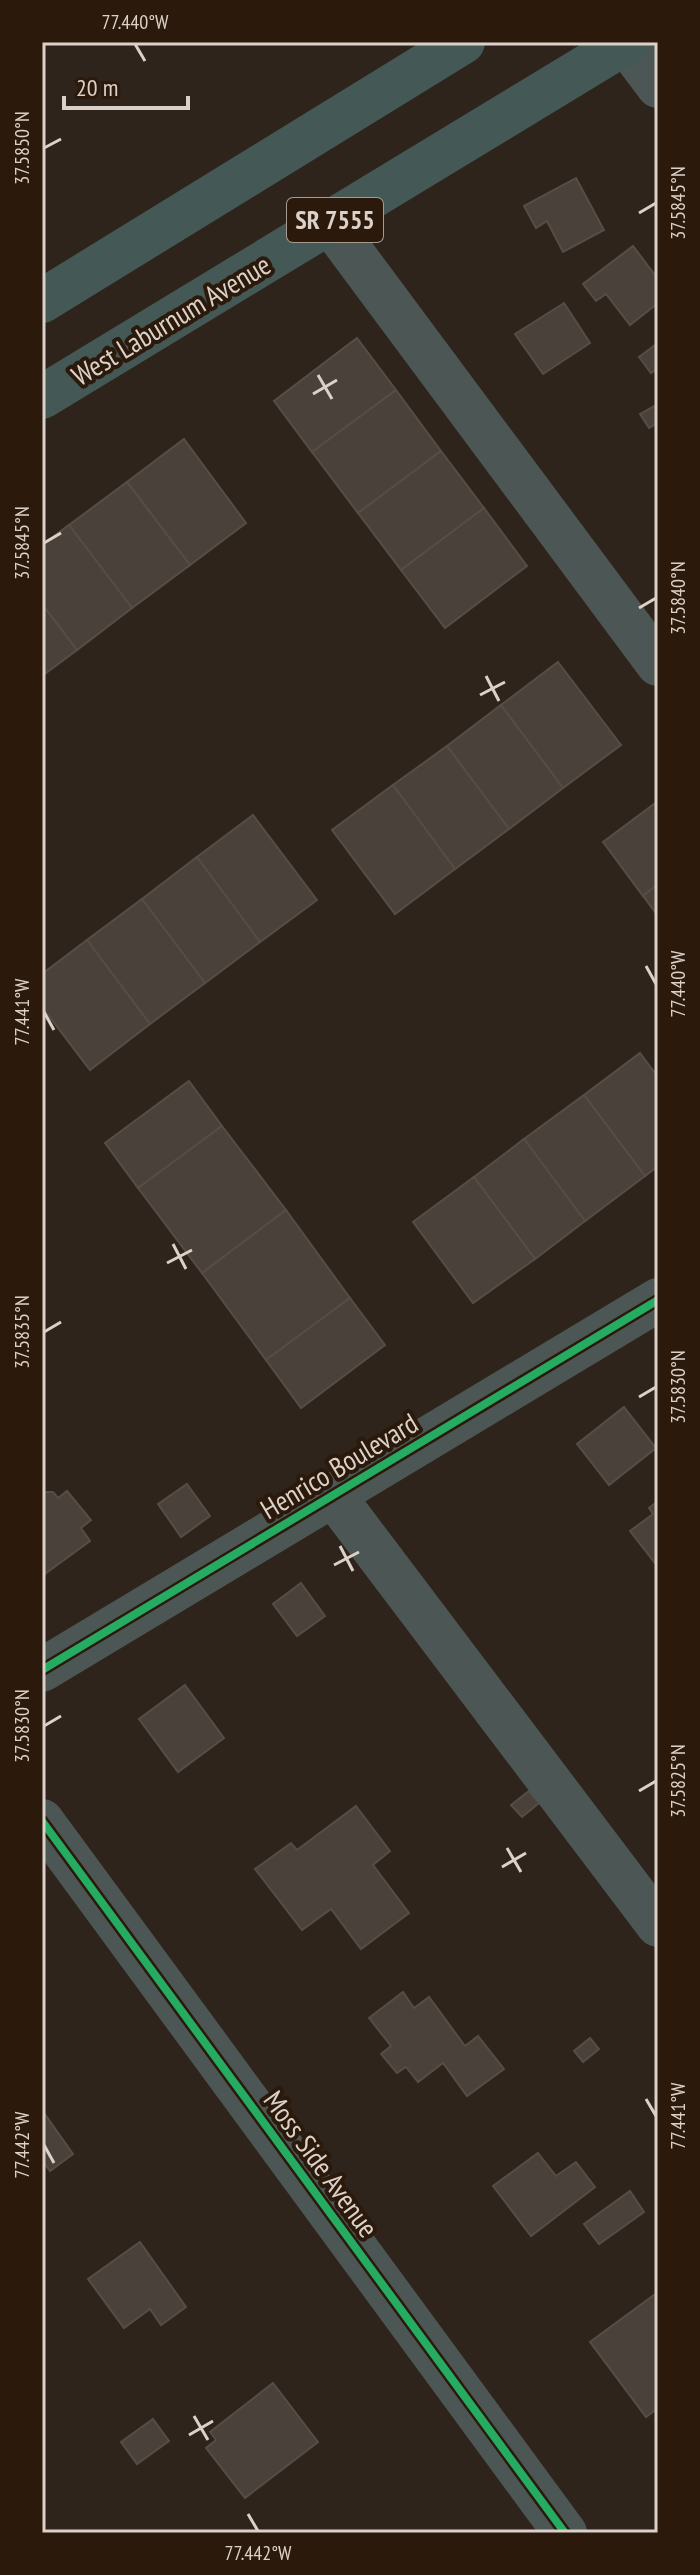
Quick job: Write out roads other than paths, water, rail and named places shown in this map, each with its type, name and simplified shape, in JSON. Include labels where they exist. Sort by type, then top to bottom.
[{"type":"main road","name":"SR 7555","points":[[42,301],[463,42]]},
{"type":"main road","name":"West Laburnum Avenue","points":[[42,397],[626,42]]},
{"type":"street","points":[[626,42],[658,86]]},
{"type":"street","points":[[330,223],[658,664]]},
{"type":"street","name":"Henrico Boulevard","points":[[42,1670],[658,1300]]},
{"type":"street","points":[[333,1495],[658,1925]]},
{"type":"street","name":"Moss Side Avenue","points":[[42,1821],[565,2533]]}]
